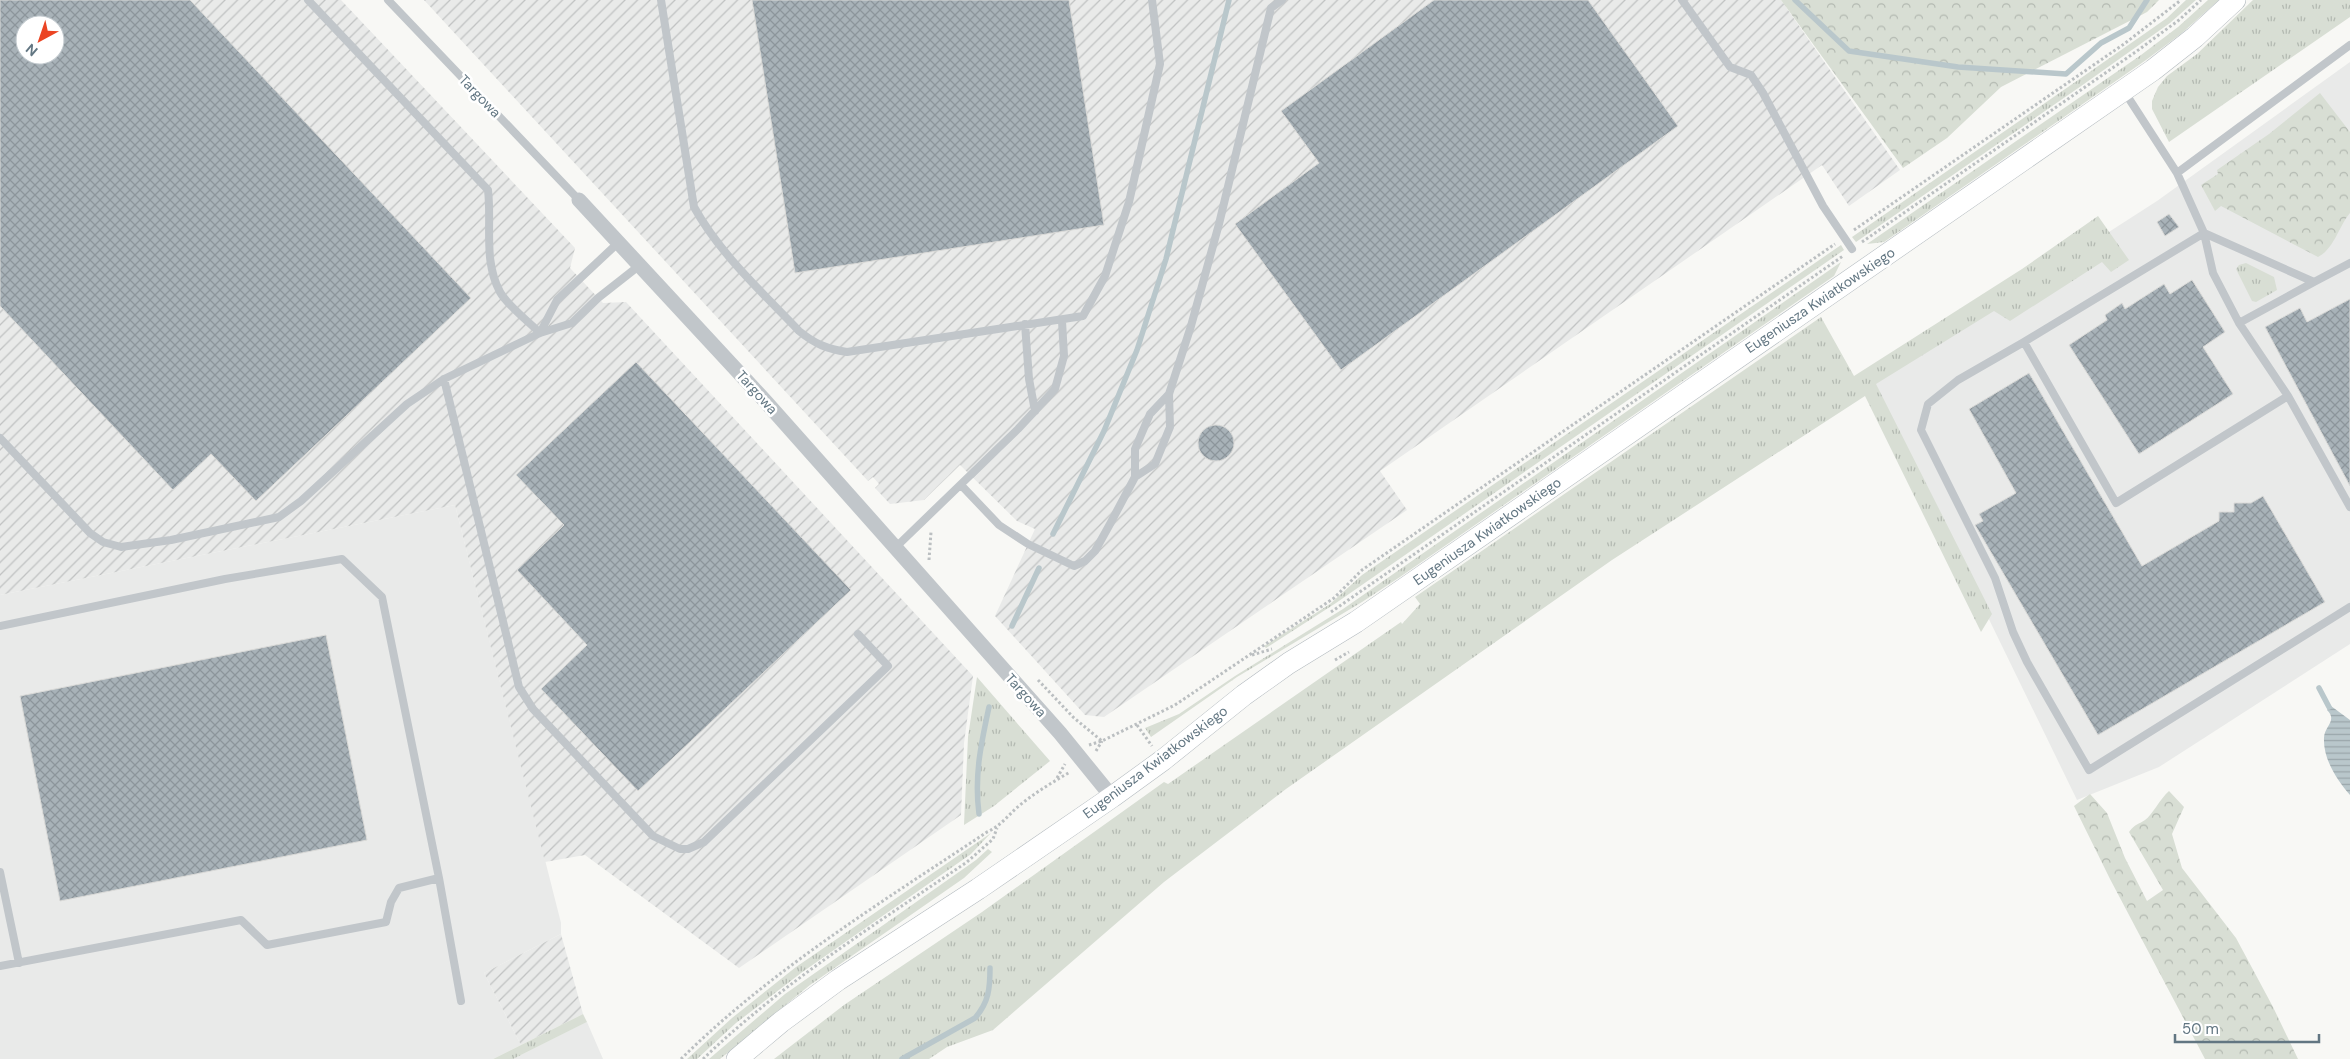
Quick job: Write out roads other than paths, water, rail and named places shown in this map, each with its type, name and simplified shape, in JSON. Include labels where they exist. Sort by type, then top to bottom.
[{"type":"main road","name":"Eugeniusza Kwiatkowskiego","points":[[737,1059],[781,1022],[845,975],[978,889],[1112,797],[1289,663],[1356,622],[2174,55],[2235,0]]},
{"type":"street","name":"Targowa","points":[[579,200],[749,383],[1060,733],[1112,797]]},
{"type":"lane","points":[[308,0],[488,190],[491,227],[489,261],[500,294],[540,333]]},
{"type":"lane","name":"Targowa","points":[[388,0],[579,200]]},
{"type":"lane","points":[[661,0],[694,207],[705,227],[719,245],[800,331],[812,341],[828,349],[847,352],[1025,324],[1062,321],[1083,316],[1104,276],[1130,202],[1160,64],[1152,0]]},
{"type":"lane","points":[[1135,477],[1155,464],[1170,427],[1169,394],[1191,326],[1219,224],[1271,8],[1282,0]]},
{"type":"lane","points":[[1682,0],[1730,67],[1751,75],[1823,206],[1852,249]]},
{"type":"lane","points":[[2177,173],[2350,44]]},
{"type":"lane","points":[[2123,90],[2177,173],[2204,233],[2213,273],[2239,323],[2288,396],[2350,507]]},
{"type":"lane","points":[[2204,233],[2314,282]]},
{"type":"lane","points":[[2204,233],[1958,380],[1928,404],[1921,430],[1995,578],[2013,632],[2026,662],[2089,770],[2350,607]]},
{"type":"lane","points":[[540,333],[557,300],[619,242]]},
{"type":"lane","points":[[2239,323],[2350,263]]},
{"type":"lane","points":[[0,438],[90,533],[104,542],[120,547],[171,540],[279,517],[301,502],[388,419],[444,379],[540,333],[572,323],[598,298],[640,265]]},
{"type":"lane","points":[[894,548],[1035,411],[1055,389],[1064,356],[1062,321]]},
{"type":"lane","points":[[1025,324],[1029,379],[1035,411]]},
{"type":"lane","points":[[2024,342],[2116,503],[2288,396]]},
{"type":"lane","points":[[444,379],[519,687],[534,709],[653,836],[680,849],[688,849],[704,842],[888,666],[858,634]]},
{"type":"lane","points":[[960,485],[1000,525],[1028,544],[1074,566],[1084,562],[1095,551],[1135,477],[1135,449],[1150,414],[1169,394]]},
{"type":"lane","points":[[0,626],[226,579],[342,559],[382,597],[439,878],[461,1001]]},
{"type":"lane","points":[[0,872],[19,963]]},
{"type":"lane","points":[[0,966],[241,920],[267,946],[386,922],[391,902],[399,888],[439,878]]},
{"type":"waterway","points":[[1053,534],[1104,431],[1137,350],[1166,259],[1229,0]]},
{"type":"waterway","points":[[1795,0],[1849,51],[1958,67],[2066,74],[2101,43],[2129,28],[2147,0]]},
{"type":"waterway","points":[[1012,626],[1039,568]]},
{"type":"waterway","points":[[2319,688],[2329,707]]},
{"type":"waterway","points":[[979,814],[978,773],[989,707]]},
{"type":"waterway","points":[[902,1059],[975,1018],[980,1012],[988,994],[990,968]]}]
